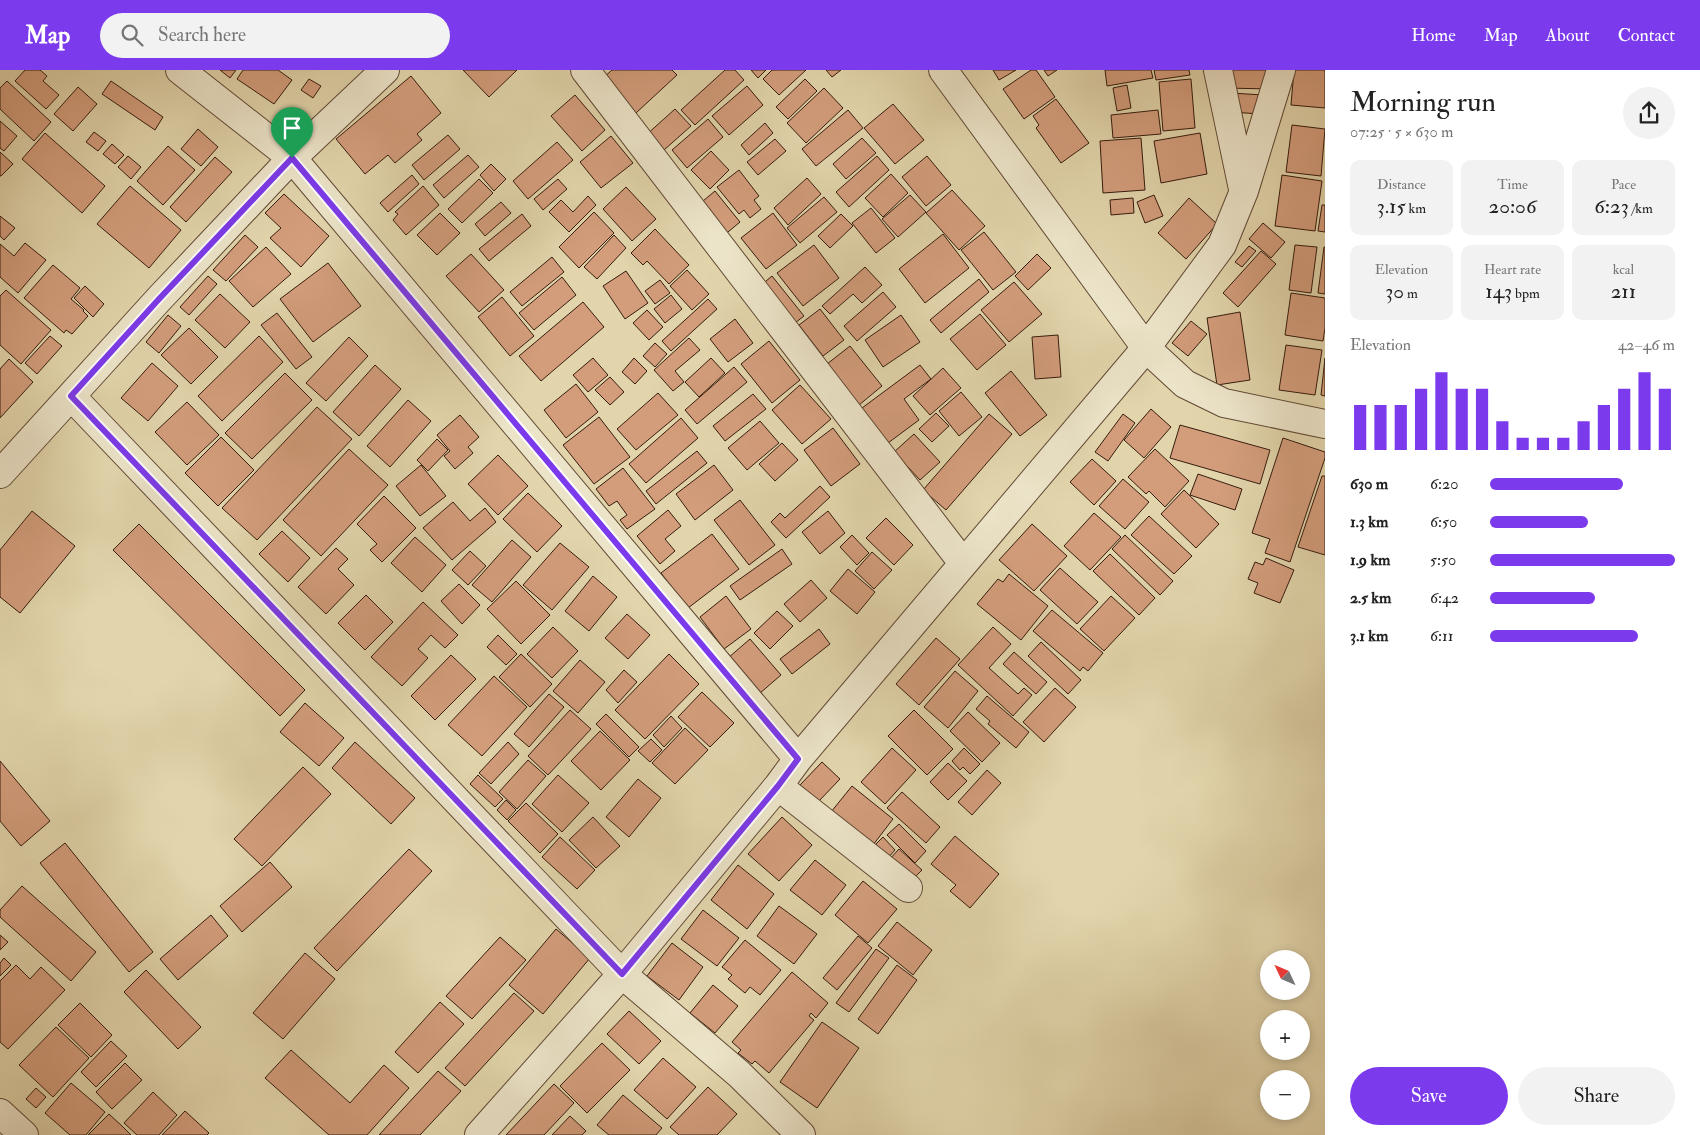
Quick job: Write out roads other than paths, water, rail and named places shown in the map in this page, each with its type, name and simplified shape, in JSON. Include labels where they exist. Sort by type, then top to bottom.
[{"type":"street","points":[[180,70],[292,158],[798,759]]},
{"type":"street","points":[[3,466],[71,396],[159,299],[292,158],[385,70]]},
{"type":"street","points":[[585,70],[963,563]]},
{"type":"street","points":[[943,70],[1146,348],[1186,384],[1224,403],[1325,424]]},
{"type":"street","points":[[1218,70],[1244,191]]},
{"type":"street","points":[[479,1135],[622,974],[778,786],[798,759],[1146,348],[1222,245],[1244,191],[1281,70]]},
{"type":"street","points":[[71,396],[622,974],[739,1074],[801,1135]]},
{"type":"street","points":[[778,786],[908,888]]},
{"type":"street","points":[[0,1113],[24,1135]]}]
